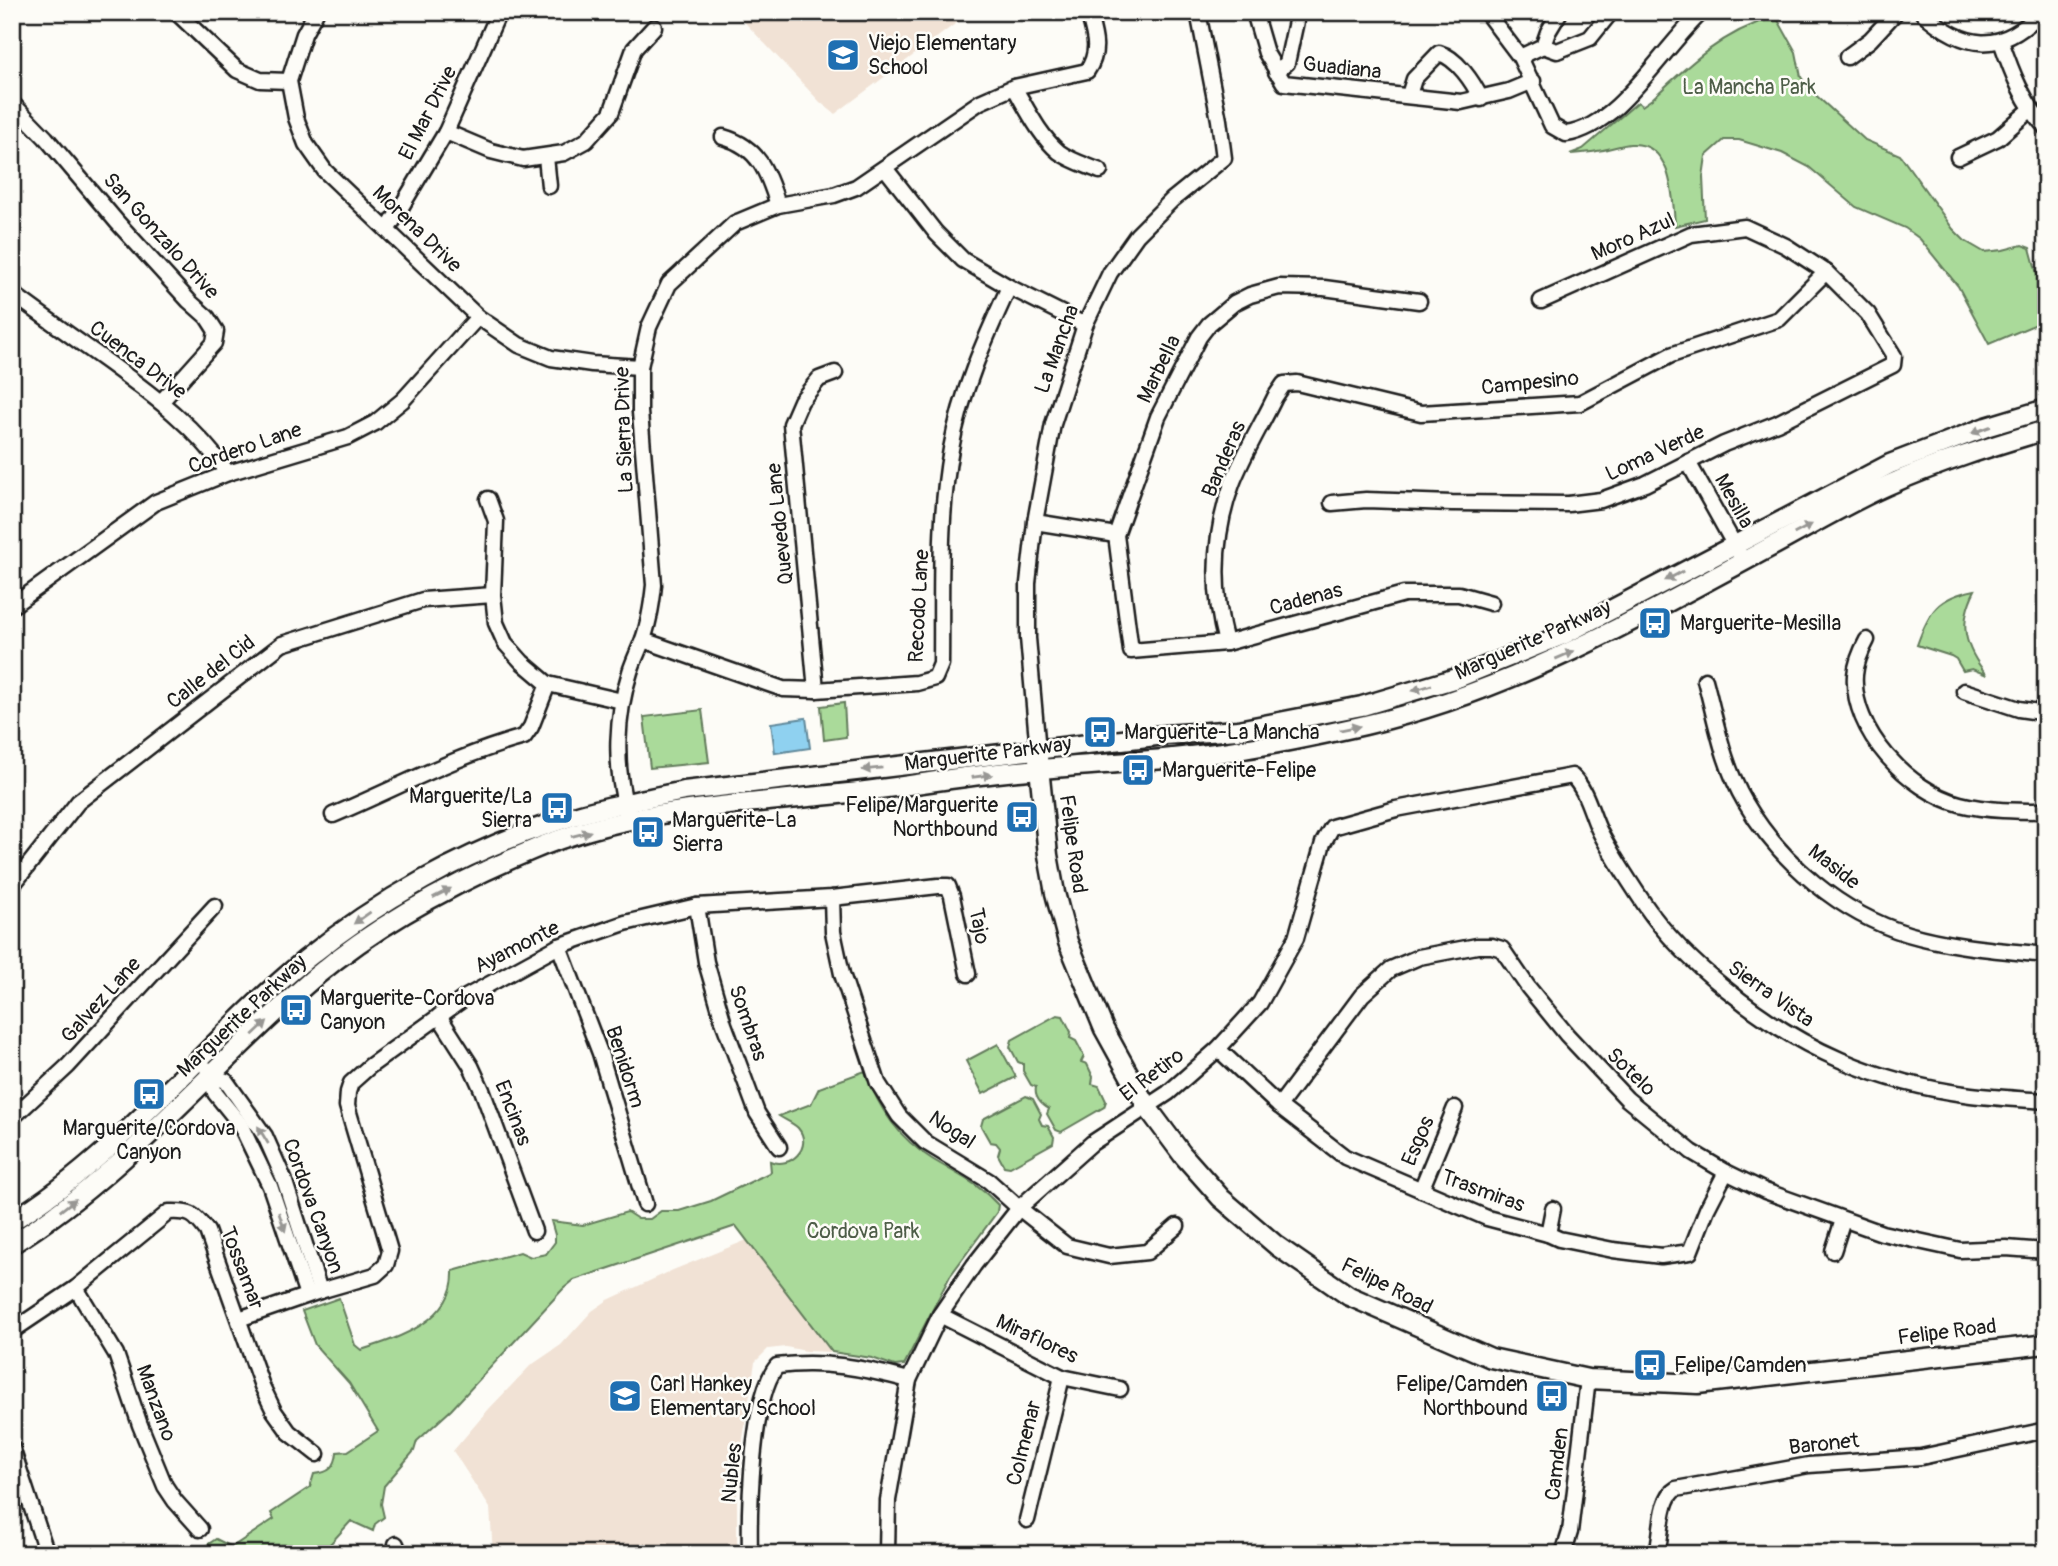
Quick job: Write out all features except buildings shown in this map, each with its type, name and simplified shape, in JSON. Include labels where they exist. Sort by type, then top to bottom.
[{"type":"main road","name":"Marguerite Parkway","points":[[12,1244],[35,1230],[116,1167],[318,975],[377,930],[439,895],[534,849],[684,791],[1165,735],[1238,730],[1362,706],[1448,680],[1563,635],[1890,464],[2046,409]]},
{"type":"main road","name":"Marguerite Parkway","points":[[12,1221],[102,1155],[305,959],[367,914],[429,877],[491,846],[555,821],[627,812],[687,811],[1040,770],[1241,750],[1382,720],[1469,694],[1574,651],[1880,488],[2046,430]]},
{"type":"main road","name":"Felipe Road","points":[[1038,751],[1048,855],[1068,943],[1104,1028],[1147,1107],[1182,1154],[1221,1198],[1277,1246],[1349,1296],[1491,1358],[1588,1379],[1698,1384],[2046,1344]]},
{"type":"street","points":[[176,12],[237,70],[260,80],[289,81]]},
{"type":"street","name":"Morena Drive","points":[[316,12],[304,34],[289,81],[296,118],[306,144],[325,171],[478,317],[519,345],[551,358],[592,365],[640,367]]},
{"type":"street","name":"El Mar Drive","points":[[388,229],[446,132],[499,12]]},
{"type":"street","name":"La Sierra Drive","points":[[627,812],[618,740],[622,701],[630,670],[643,640],[654,584],[640,412],[640,367],[649,327],[669,284],[735,223],[778,205],[834,195],[856,187],[980,102],[1014,87],[1087,71],[1096,59],[1095,36],[1088,12]]},
{"type":"street","name":"La Mancha","points":[[1038,751],[1028,638],[1028,583],[1035,522],[1053,424],[1086,325],[1110,272],[1137,235],[1172,200],[1224,158],[1198,12]]},
{"type":"street","name":"Guadiana","points":[[1254,12],[1266,53],[1284,83],[1461,102],[1509,91],[1533,81]]},
{"type":"street","name":"Guadiana","points":[[1276,72],[1287,63],[1298,12]]},
{"type":"street","points":[[1486,12],[1520,57],[1552,126],[1566,134],[1584,131],[1617,105],[1702,12]]},
{"type":"street","points":[[1520,57],[1543,46],[1560,12]]},
{"type":"street","points":[[1543,46],[1557,51],[1590,38],[1611,12]]},
{"type":"street","points":[[1847,57],[1870,40],[1896,12]]},
{"type":"street","points":[[1922,12],[1937,26],[1963,40],[1983,44],[2001,41],[2025,29],[2041,12]]},
{"type":"street","points":[[446,132],[491,151],[523,159],[564,153],[586,142],[611,113],[634,49],[654,27]]},
{"type":"street","points":[[2001,41],[2014,78],[2030,110],[2046,128]]},
{"type":"street","name":"Guadiana","points":[[1409,95],[1414,79],[1439,53],[1447,55],[1473,84],[1480,99]]},
{"type":"street","points":[[1014,87],[1035,125],[1058,151],[1071,160],[1100,171]]},
{"type":"street","name":"San Gonzalo Drive","points":[[12,103],[46,138],[117,222],[207,317],[216,331],[214,343],[161,401]]},
{"type":"street","points":[[1958,157],[1998,138],[2030,110]]},
{"type":"street","points":[[723,137],[739,141],[759,159],[769,177],[778,205]]},
{"type":"street","points":[[546,157],[549,186]]},
{"type":"street","points":[[885,168],[936,233],[963,260],[1009,287],[1086,325]]},
{"type":"street","name":"Moro Azul","points":[[1541,301],[1691,234],[1745,228],[1786,246],[1826,272],[1868,314],[1894,356],[1893,365]]},
{"type":"street","name":"Campesino","points":[[1289,383],[1421,413],[1580,403],[1671,355],[1779,319],[1826,272]]},
{"type":"street","name":"Recodo Lane","points":[[643,640],[783,689],[816,690],[917,683],[934,678],[941,664],[944,506],[951,449],[963,399],[981,349],[1009,287]]},
{"type":"street","name":"Marbella","points":[[1131,651],[1116,535],[1158,417],[1199,337],[1219,313],[1250,295],[1279,287],[1314,287],[1419,301]]},
{"type":"street","name":"Cuenca Drive","points":[[12,293],[161,401],[193,429],[214,452],[228,473]]},
{"type":"street","name":"Cordero Lane","points":[[12,606],[156,502],[228,473],[348,437],[374,423],[403,400],[478,317]]},
{"type":"street","name":"Loma Verde","points":[[1332,503],[1362,500],[1586,502],[1623,493],[1743,436],[1777,424],[1893,365]]},
{"type":"street","name":"Quevedo Lane","points":[[816,690],[791,424],[800,401],[819,379],[835,373]]},
{"type":"street","name":"Banderas","points":[[1226,643],[1217,610],[1219,533],[1232,484],[1279,389],[1289,383]]},
{"type":"street","name":"Mesilla","points":[[1688,462],[1743,561]]},
{"type":"street","points":[[488,499],[496,521],[493,595],[496,623],[505,643],[548,684],[622,701]]},
{"type":"street","points":[[1035,522],[1116,535]]},
{"type":"street","name":"Cadenas","points":[[1131,651],[1226,643],[1404,594],[1460,594],[1491,603]]},
{"type":"street","name":"Calle del Cid","points":[[12,886],[78,802],[282,644],[423,600],[493,595]]},
{"type":"street","points":[[1867,640],[1858,657],[1855,676],[1857,696],[1862,716],[1883,752],[1913,780],[1942,798],[1982,808],[2046,811]]},
{"type":"street","name":"Maside","points":[[1704,680],[1727,761],[1744,800],[1769,837],[1807,876],[1840,901],[1877,921],[1907,933],[1948,943],[2046,955]]},
{"type":"street","points":[[333,815],[445,763],[524,737],[531,727],[548,684]]},
{"type":"street","points":[[1965,691],[2019,709],[2046,713]]},
{"type":"street","name":"El Retiro","points":[[887,1554],[888,1500],[909,1380],[940,1315],[974,1265],[1019,1208],[1092,1143],[1168,1093],[1218,1049],[1260,1003],[1296,938],[1322,843],[1332,827],[1396,809],[1572,776]]},
{"type":"street","name":"Sierra Vista","points":[[1572,776],[1582,789],[1616,860],[1659,924],[1706,973],[1754,1012],[1817,1051],[1860,1069],[1927,1088],[1970,1095],[2046,1101]]},
{"type":"street","name":"Ayamonte","points":[[239,1319],[375,1275],[386,1265],[390,1251],[347,1106],[348,1092],[351,1083],[370,1066],[466,997],[559,946],[625,923],[697,906],[832,898],[923,886],[948,886]]},
{"type":"street","name":"Tajo","points":[[948,886],[968,974]]},
{"type":"street","name":"Nogal","points":[[832,898],[833,932],[842,974],[878,1083],[900,1116],[925,1142],[989,1181],[1067,1246],[1109,1256],[1147,1252],[1177,1226]]},
{"type":"street","name":"Galvez Lane","points":[[12,1118],[68,1066],[215,906]]},
{"type":"street","name":"Sombras","points":[[697,906],[706,962],[724,1024],[757,1114],[779,1147]]},
{"type":"street","name":"Benidorm","points":[[559,946],[600,1053],[645,1204]]},
{"type":"street","name":"Sotelo","points":[[1279,1106],[1363,995],[1391,970],[1419,957],[1477,946],[1492,946],[1502,949],[1528,987],[1567,1035],[1627,1100],[1692,1152],[1726,1172],[1765,1191],[1882,1233],[1960,1250],[2006,1248],[2046,1251]]},
{"type":"street","name":"Encinas","points":[[439,1016],[471,1066],[482,1090],[534,1231]]},
{"type":"street","name":"Trasmiras","points":[[1218,1049],[1279,1106],[1345,1157],[1487,1218],[1559,1239],[1613,1250],[1661,1255],[1690,1252],[1707,1209],[1726,1172]]},
{"type":"street","name":"Cordova Canyon","points":[[200,1059],[210,1075],[226,1081],[265,1136],[284,1179],[314,1293]]},
{"type":"street","name":"Esgos","points":[[1420,1190],[1455,1108]]},
{"type":"street","points":[[1548,1234],[1553,1209]]},
{"type":"street","name":"Tossamar","points":[[12,1331],[76,1288],[169,1212],[187,1211],[207,1231],[262,1385],[274,1410],[289,1432],[317,1454]]},
{"type":"street","points":[[1833,1251],[1843,1220]]},
{"type":"street","name":"Manzano","points":[[76,1288],[116,1354],[140,1425],[165,1486],[174,1501],[200,1529]]},
{"type":"street","name":"Miraflores","points":[[940,1315],[1062,1377],[1120,1389]]},
{"type":"street","name":"Nubles","points":[[750,1554],[749,1500],[756,1441],[768,1377],[777,1366],[797,1363],[837,1364],[909,1380]]},
{"type":"street","name":"Colmenar","points":[[1027,1520],[1062,1377]]},
{"type":"street","name":"Camden","points":[[1563,1554],[1570,1532],[1588,1379]]},
{"type":"street","name":"Baronet","points":[[1657,1554],[1662,1535],[1665,1501],[1676,1489],[1809,1465],[1921,1457],[2046,1430]]},
{"type":"street","points":[[12,1448],[47,1554]]},
{"type":"shaded area","name":"Viejo Elementary School","points":[[735,12],[971,12],[835,114],[820,102]]},
{"type":"shaded area","name":"Carl Hankey Elementary School","points":[[747,1240],[832,1352],[786,1347],[768,1349],[755,1362],[740,1457],[737,1554],[493,1554],[490,1508],[453,1451],[530,1366],[561,1345],[592,1311],[608,1300],[673,1270]]},
{"type":"green space","name":"La Mancha Park","points":[[1772,18],[1778,20],[1796,52],[1801,77],[1809,89],[1865,140],[1900,155],[1953,229],[1965,241],[1984,252],[2022,245],[2030,248],[2041,288],[2046,287],[2046,320],[1989,344],[1958,286],[1920,239],[1905,228],[1856,207],[1809,167],[1782,153],[1739,140],[1724,140],[1706,156],[1703,177],[1705,219],[1675,226],[1671,186],[1662,161],[1654,151],[1644,145],[1630,144],[1570,154],[1583,149],[1638,102],[1642,106],[1652,99],[1722,40]]},
{"type":"green space","points":[[1975,590],[1966,613],[1966,634],[1973,655],[1987,675],[1972,669],[1963,671],[1951,656],[1917,645],[1926,623],[1937,607],[1952,597]]},
{"type":"green space","points":[[844,703],[846,737],[824,740],[821,706]]},
{"type":"green space","points":[[702,710],[709,762],[650,768],[644,717]]},
{"type":"green space","points":[[1057,1015],[1063,1016],[1071,1032],[1070,1038],[1076,1041],[1084,1056],[1081,1062],[1087,1064],[1093,1077],[1092,1084],[1099,1086],[1106,1101],[1104,1107],[1061,1132],[1056,1130],[1047,1114],[1049,1109],[1038,1100],[1036,1087],[1031,1085],[1023,1071],[1023,1064],[1018,1062],[1010,1047],[1012,1040]]},
{"type":"green space","points":[[998,1044],[1016,1077],[983,1094],[966,1061]]},
{"type":"green space","name":"Cordova Park","points":[[865,1071],[883,1110],[899,1132],[920,1151],[975,1185],[998,1205],[997,1212],[950,1276],[904,1365],[895,1366],[872,1358],[832,1352],[736,1226],[574,1280],[563,1289],[451,1410],[417,1441],[414,1451],[384,1486],[381,1504],[384,1517],[375,1524],[373,1531],[351,1521],[321,1554],[187,1554],[190,1546],[204,1547],[216,1539],[232,1547],[274,1519],[271,1513],[310,1487],[314,1474],[331,1468],[337,1452],[348,1451],[378,1431],[349,1383],[315,1345],[302,1311],[339,1298],[355,1345],[361,1350],[407,1333],[435,1314],[445,1302],[451,1288],[453,1271],[520,1252],[531,1257],[546,1254],[555,1242],[551,1221],[583,1225],[627,1212],[638,1219],[650,1219],[661,1211],[679,1211],[711,1201],[771,1172],[770,1161],[778,1163],[792,1160],[801,1149],[802,1135],[798,1128],[779,1116],[811,1104],[819,1088]]},
{"type":"green space","points":[[1026,1096],[1033,1099],[1041,1114],[1039,1119],[1042,1125],[1048,1126],[1054,1137],[1053,1143],[1010,1167],[1004,1166],[998,1155],[1000,1148],[996,1143],[990,1142],[981,1126],[983,1119]]},
{"type":"water","points":[[806,718],[810,748],[775,753],[771,723]]},
{"type":"place","name":"Viejo Elementary School","points":[[843,55]]},
{"type":"place","name":"Marguerite-Mesilla","points":[[1655,623]]},
{"type":"place","name":"Marguerite-La Mancha","points":[[1100,732]]},
{"type":"place","name":"Marguerite-Felipe","points":[[1138,770]]},
{"type":"place","name":"Marguerite/La Sierra","points":[[557,808]]},
{"type":"place","name":"Felipe/Marguerite Northbound","points":[[1022,817]]},
{"type":"place","name":"Marguerite-La Sierra","points":[[648,832]]},
{"type":"place","name":"Marguerite-Cordova Canyon","points":[[296,1010]]},
{"type":"place","name":"Marguerite/Cordova Canyon","points":[[149,1094]]},
{"type":"place","name":"Felipe/Camden","points":[[1650,1365]]},
{"type":"place","name":"Carl Hankey Elementary School","points":[[625,1396]]},
{"type":"place","name":"Felipe/Camden Northbound","points":[[1552,1396]]}]
